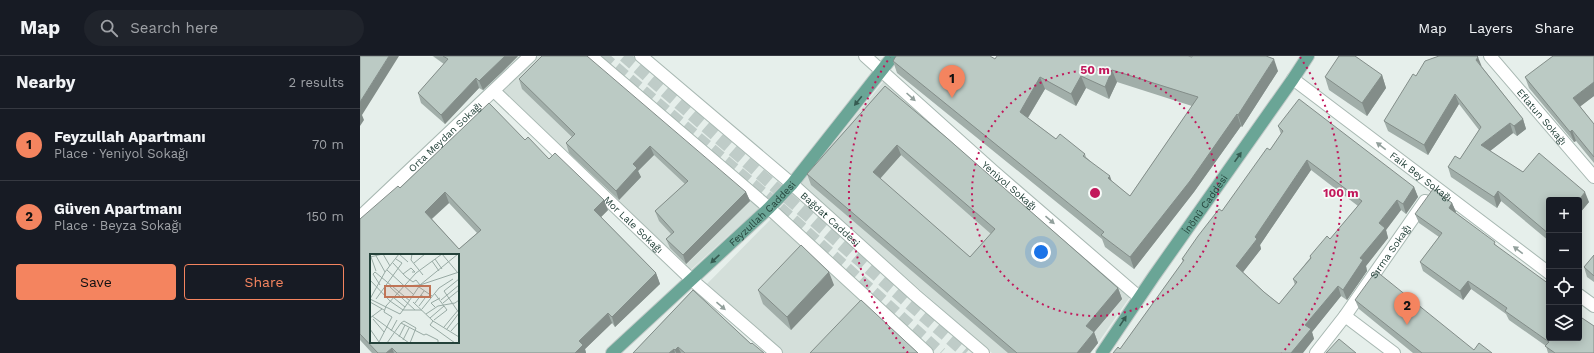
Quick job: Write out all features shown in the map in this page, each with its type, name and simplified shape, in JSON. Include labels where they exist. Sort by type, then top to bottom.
[{"type":"main road","name":"Feyzullah Caddesi","points":[[612,353],[769,208],[792,184],[893,56]]},
{"type":"main road","name":"İnönü Caddesi","points":[[1102,353],[1139,297],[1308,56]]},
{"type":"street","name":"Orta Meydan Sokağı","points":[[360,217],[530,56]]},
{"type":"street","points":[[591,56],[769,208],[927,353]]},
{"type":"street","name":"Bağdat Caddesi","points":[[641,56],[792,184],[915,295],[983,353]]},
{"type":"street","name":"Yeniyol Sokağı","points":[[865,56],[993,171],[1139,297]]},
{"type":"street","name":"Eflatun Sokağı","points":[[1490,56],[1594,177]]},
{"type":"street","name":"Faik Bey Sokağı","points":[[1293,79],[1546,271]]},
{"type":"street","name":"Mor Lale Sokağı","points":[[494,91],[692,280],[776,353]]},
{"type":"street","name":"Sırma Sokağı","points":[[1316,353],[1345,316],[1434,187]]},
{"type":"street","points":[[1582,297],[1594,306]]},
{"type":"street","points":[[1345,316],[1394,353]]},
{"type":"shaded area","points":[[432,56],[585,56],[761,206],[686,274],[488,94]]},
{"type":"shaded area","points":[[887,77],[1134,291],[1091,353],[992,353],[800,184]]},
{"type":"shaded area","points":[[771,219],[918,353],[774,353],[702,289]]},
{"type":"building","points":[[360,56],[389,56],[360,102]]},
{"type":"building","points":[[443,56],[505,56],[479,81],[476,78],[441,115],[418,93],[448,59]]},
{"type":"building","points":[[542,56],[587,56],[746,192],[683,255],[666,239],[674,232],[655,211],[688,181],[650,146],[633,164],[637,168],[616,191],[566,143],[575,134],[519,79]]},
{"type":"building","points":[[896,56],[990,56],[995,59],[997,56],[1266,56],[1274,59],[1238,115],[1237,114],[1190,181],[1130,257],[1101,235],[1104,232],[893,61]],"holes":[[[1112,70],[1198,97],[1130,196],[1108,178],[1110,176],[1083,156],[1085,154],[1060,134],[1056,139],[1020,112],[1040,77],[1071,94],[1081,76],[1105,87]]]},
{"type":"building","points":[[1339,56],[1355,56],[1382,75],[1362,103],[1325,77]]},
{"type":"building","points":[[1439,56],[1477,56],[1478,57],[1476,60],[1523,119],[1514,126],[1510,123],[1481,145],[1523,172],[1539,153],[1585,192],[1581,197],[1546,197],[1546,231],[1498,191],[1494,197],[1448,167],[1455,156],[1460,159],[1481,127],[1455,94],[1424,145],[1384,121],[1413,74],[1416,76],[1425,61]]},
{"type":"building","points":[[1553,56],[1594,56],[1594,82],[1573,98],[1594,124],[1594,157],[1572,130],[1570,132],[1525,77]]},
{"type":"building","points":[[885,86],[947,138],[1118,288],[1086,326],[1094,332],[1077,353],[1017,353],[807,174]],"holes":[[[897,145],[995,229],[970,257],[873,172]]]},
{"type":"building","points":[[1299,99],[1414,187],[1403,204],[1397,200],[1379,223],[1385,228],[1360,258],[1363,260],[1343,290],[1338,286],[1305,325],[1311,329],[1291,353],[1113,353],[1118,347],[1120,349],[1184,260],[1182,259],[1198,236],[1219,209],[1222,211],[1267,148],[1270,150],[1283,131],[1278,126]],"holes":[[[1307,160],[1362,201],[1330,239],[1327,236],[1310,256],[1311,258],[1293,279],[1297,282],[1279,304],[1236,266],[1257,239],[1255,237]]]},
{"type":"building","points":[[489,103],[525,140],[528,137],[549,159],[555,153],[604,200],[594,210],[656,273],[612,317],[608,313],[579,341],[583,345],[575,353],[397,353],[392,348],[386,353],[378,353],[360,334],[360,219],[398,186],[400,188]],"holes":[[[445,192],[481,230],[459,249],[425,212]]]},
{"type":"building","points":[[1433,189],[1452,203],[1449,208],[1495,242],[1494,244],[1546,282],[1546,340],[1505,311],[1507,308],[1468,281],[1460,291],[1420,262],[1442,233],[1415,214]]},
{"type":"building","points":[[801,245],[829,272],[787,317],[758,290]]},
{"type":"building","points":[[1594,255],[1594,276],[1584,267]]},
{"type":"building","points":[[1376,271],[1474,350],[1479,343],[1492,353],[1422,353],[1355,300]]},
{"type":"building","points":[[693,290],[751,344],[752,343],[764,353],[685,353],[678,347],[669,353],[633,353]]},
{"type":"building","points":[[861,300],[918,353],[810,353]]},
{"type":"building","points":[[1582,318],[1594,326],[1594,353],[1555,353],[1545,346],[1549,342],[1548,341],[1582,341]]},
{"type":"building","points":[[1339,339],[1356,353],[1326,353]]},
{"type":"tunnel","points":[[602,56],[771,200],[941,353]]},
{"type":"tunnel","points":[[624,56],[966,353]]},
{"type":"place","name":"Feyzullah Apartmanı","points":[[952,98]]},
{"type":"place","name":"Güven Apartmanı","points":[[1407,325]]}]
